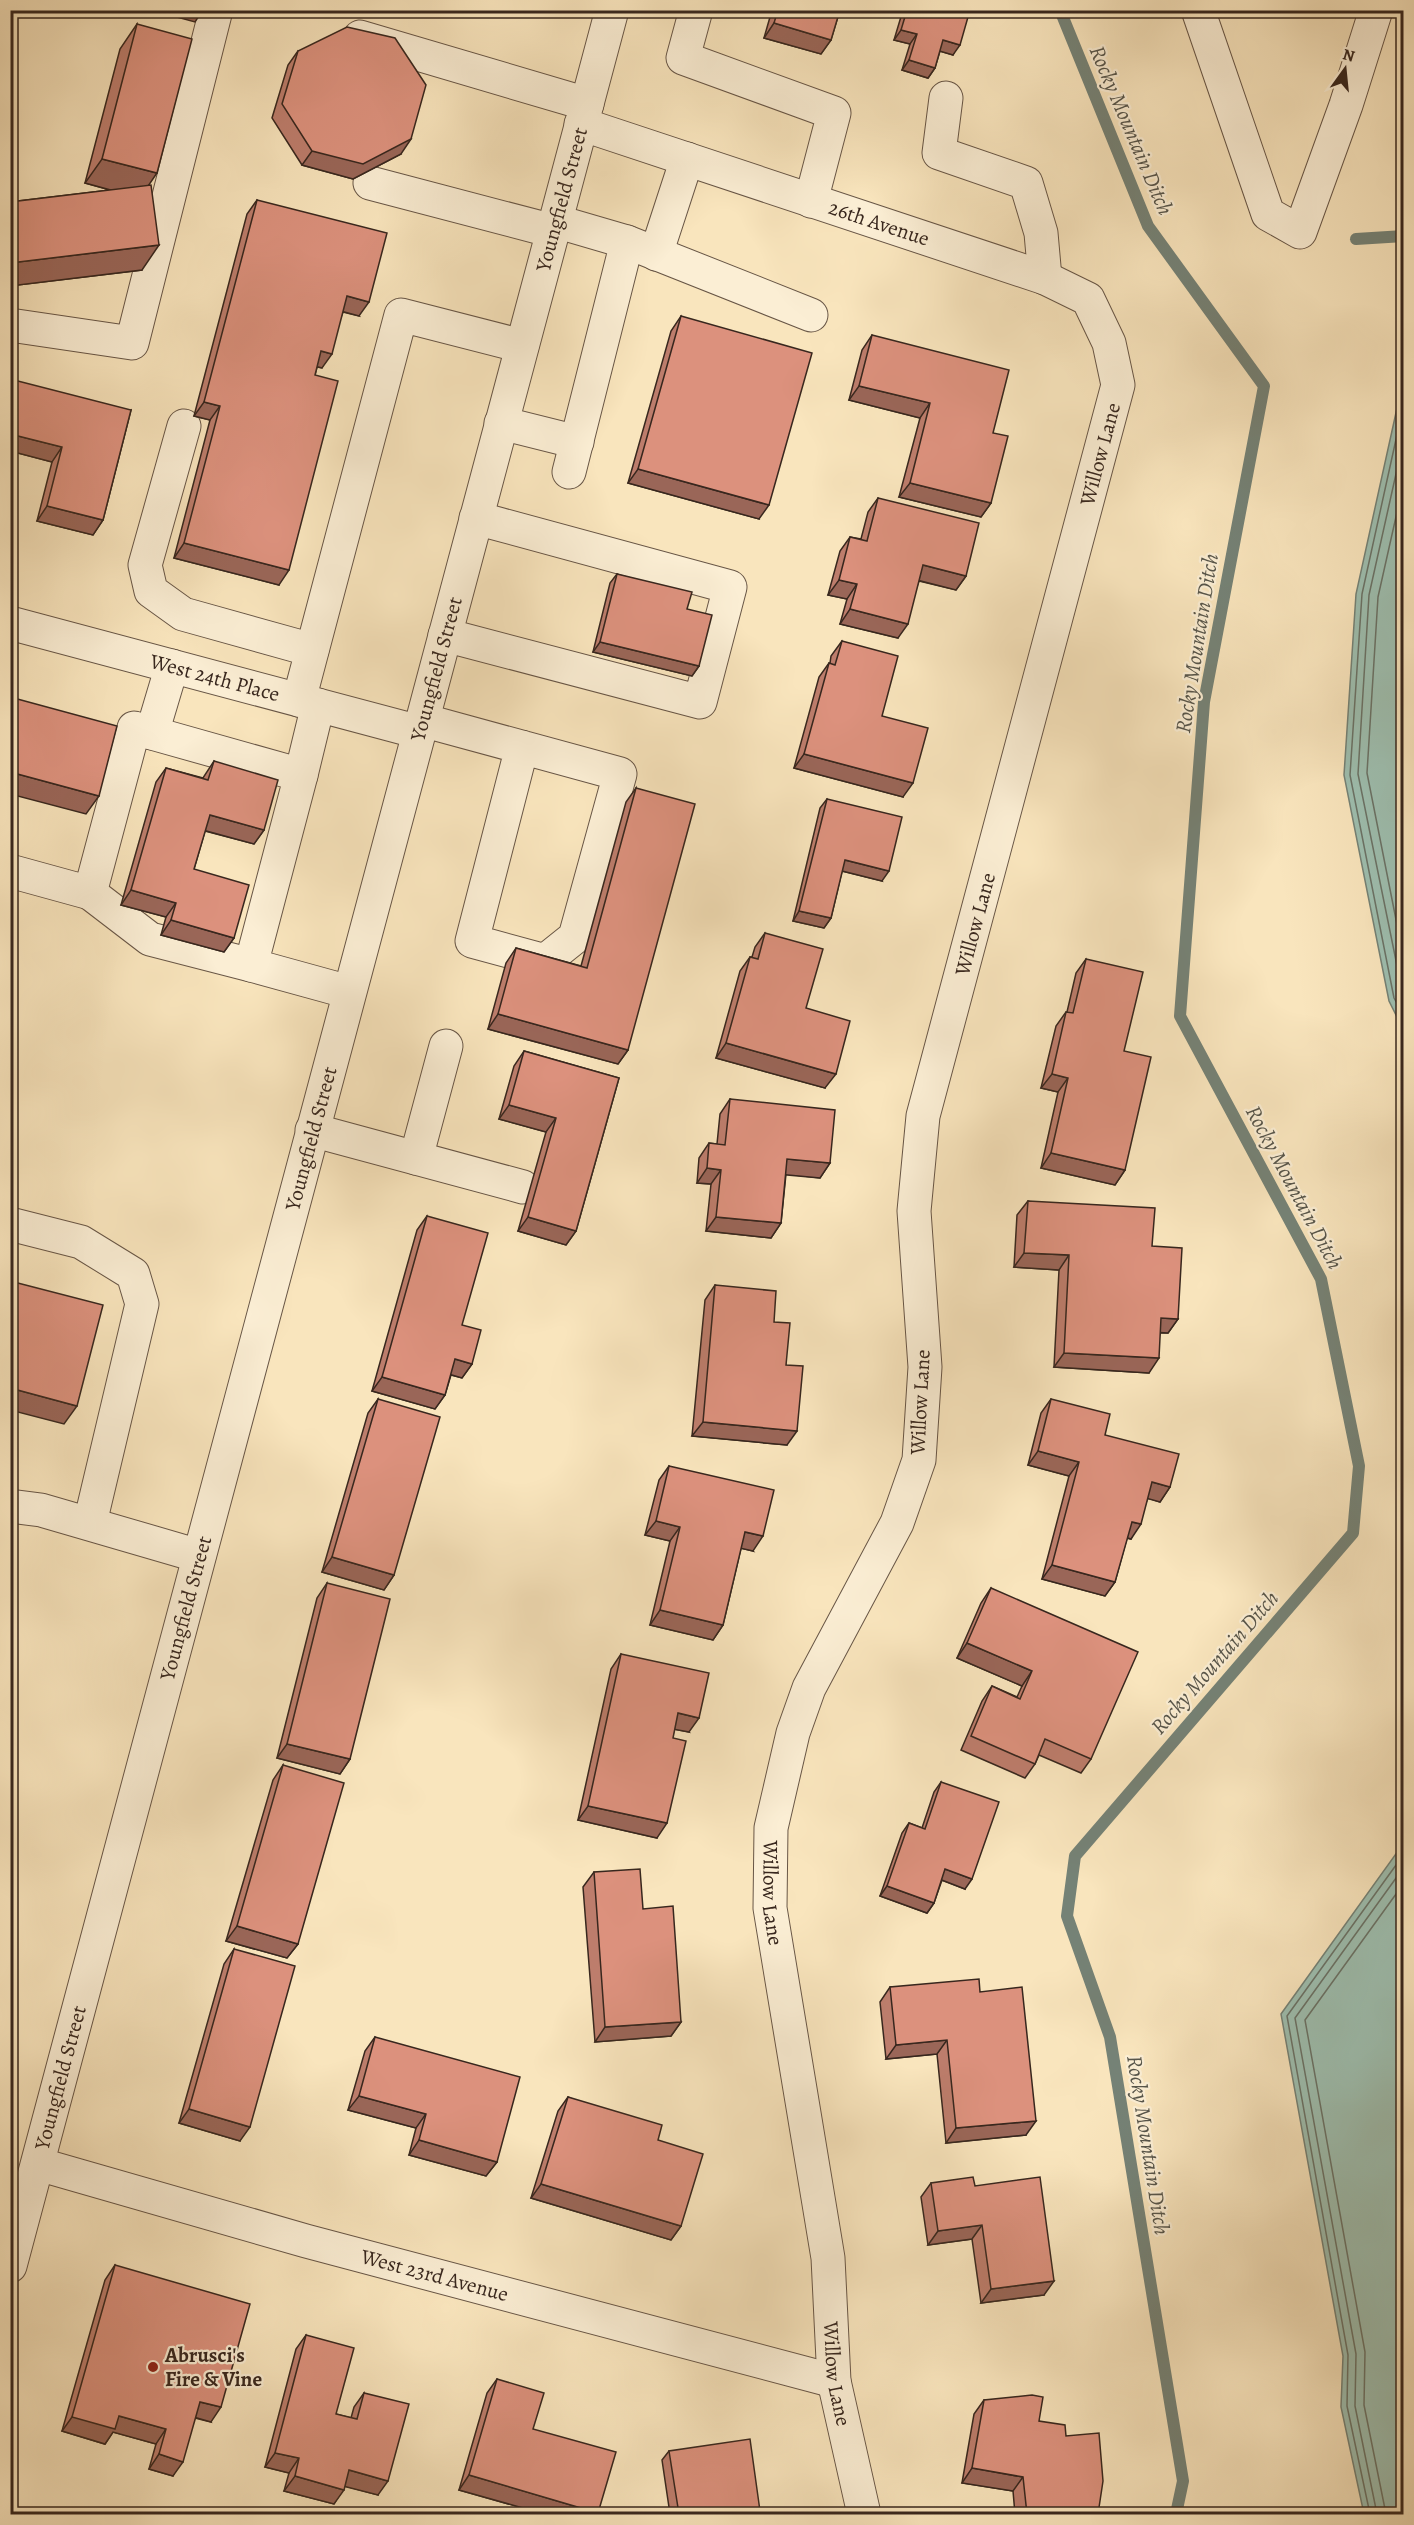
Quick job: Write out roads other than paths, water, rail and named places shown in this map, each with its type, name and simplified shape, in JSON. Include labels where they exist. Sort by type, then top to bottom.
[{"type":"street","points":[[10,325],[132,343],[216,10]]},
{"type":"street","name":"Youngfield Street","points":[[10,2266],[612,10]]},
{"type":"street","points":[[696,10],[683,58],[834,113],[811,201]]},
{"type":"street","points":[[1198,10],[1268,214],[1300,232],[1346,105],[1376,10]]},
{"type":"street","name":"26th Avenue","points":[[356,36],[584,114],[687,159],[1045,278],[1088,299],[1109,343],[1118,385]]},
{"type":"street","points":[[946,98],[939,153],[1026,183],[1041,233],[1045,278]]},
{"type":"street","points":[[501,423],[573,457],[642,248],[687,159]]},
{"type":"street","points":[[370,183],[642,248],[811,315]]},
{"type":"street","points":[[251,964],[301,776],[312,650],[401,315],[522,346]]},
{"type":"street","name":"Willow Lane","points":[[864,2514],[834,2381],[828,2258],[770,1908],[771,1828],[792,1733],[810,1688],[897,1523],[919,1460],[925,1367],[914,1211],[923,1116],[1118,385]]},
{"type":"street","points":[[184,426],[145,566],[151,591],[183,614],[312,650]]},
{"type":"street","points":[[445,635],[700,702],[729,587],[476,518]]},
{"type":"street","name":"West 24th Place","points":[[10,623],[309,702],[522,747],[620,774],[575,937],[545,961],[472,941],[522,747]]},
{"type":"street","points":[[152,733],[172,666]]},
{"type":"street","points":[[90,894],[134,728],[301,776]]},
{"type":"street","points":[[10,871],[90,894],[150,939],[251,964],[349,992]]},
{"type":"street","points":[[416,1158],[446,1046]]},
{"type":"street","points":[[312,1130],[523,1187]]},
{"type":"street","points":[[10,1224],[81,1242],[133,1274],[142,1304],[90,1523]]},
{"type":"street","points":[[10,1506],[41,1510],[199,1556]]},
{"type":"street","name":"West 23rd Avenue","points":[[38,2164],[306,2241],[834,2381]]},
{"type":"water","points":[[1403,381],[1403,1029],[1389,1001],[1344,775],[1356,594]]},
{"type":"water","points":[[1403,1844],[1403,2514],[1364,2514],[1341,2407],[1343,2356],[1281,2014]]},
{"type":"waterway","name":"Rocky Mountain Ditch","points":[[1060,10],[1148,226],[1264,386],[1204,702],[1180,1016],[1321,1279],[1359,1466],[1353,1533],[1075,1856],[1067,1916],[1110,2037],[1183,2481],[1176,2514]]},
{"type":"waterway","points":[[1356,239],[1404,236]]},
{"type":"place","name":"Abrusci's Fire & Vine","points":[[153,2367]]}]
